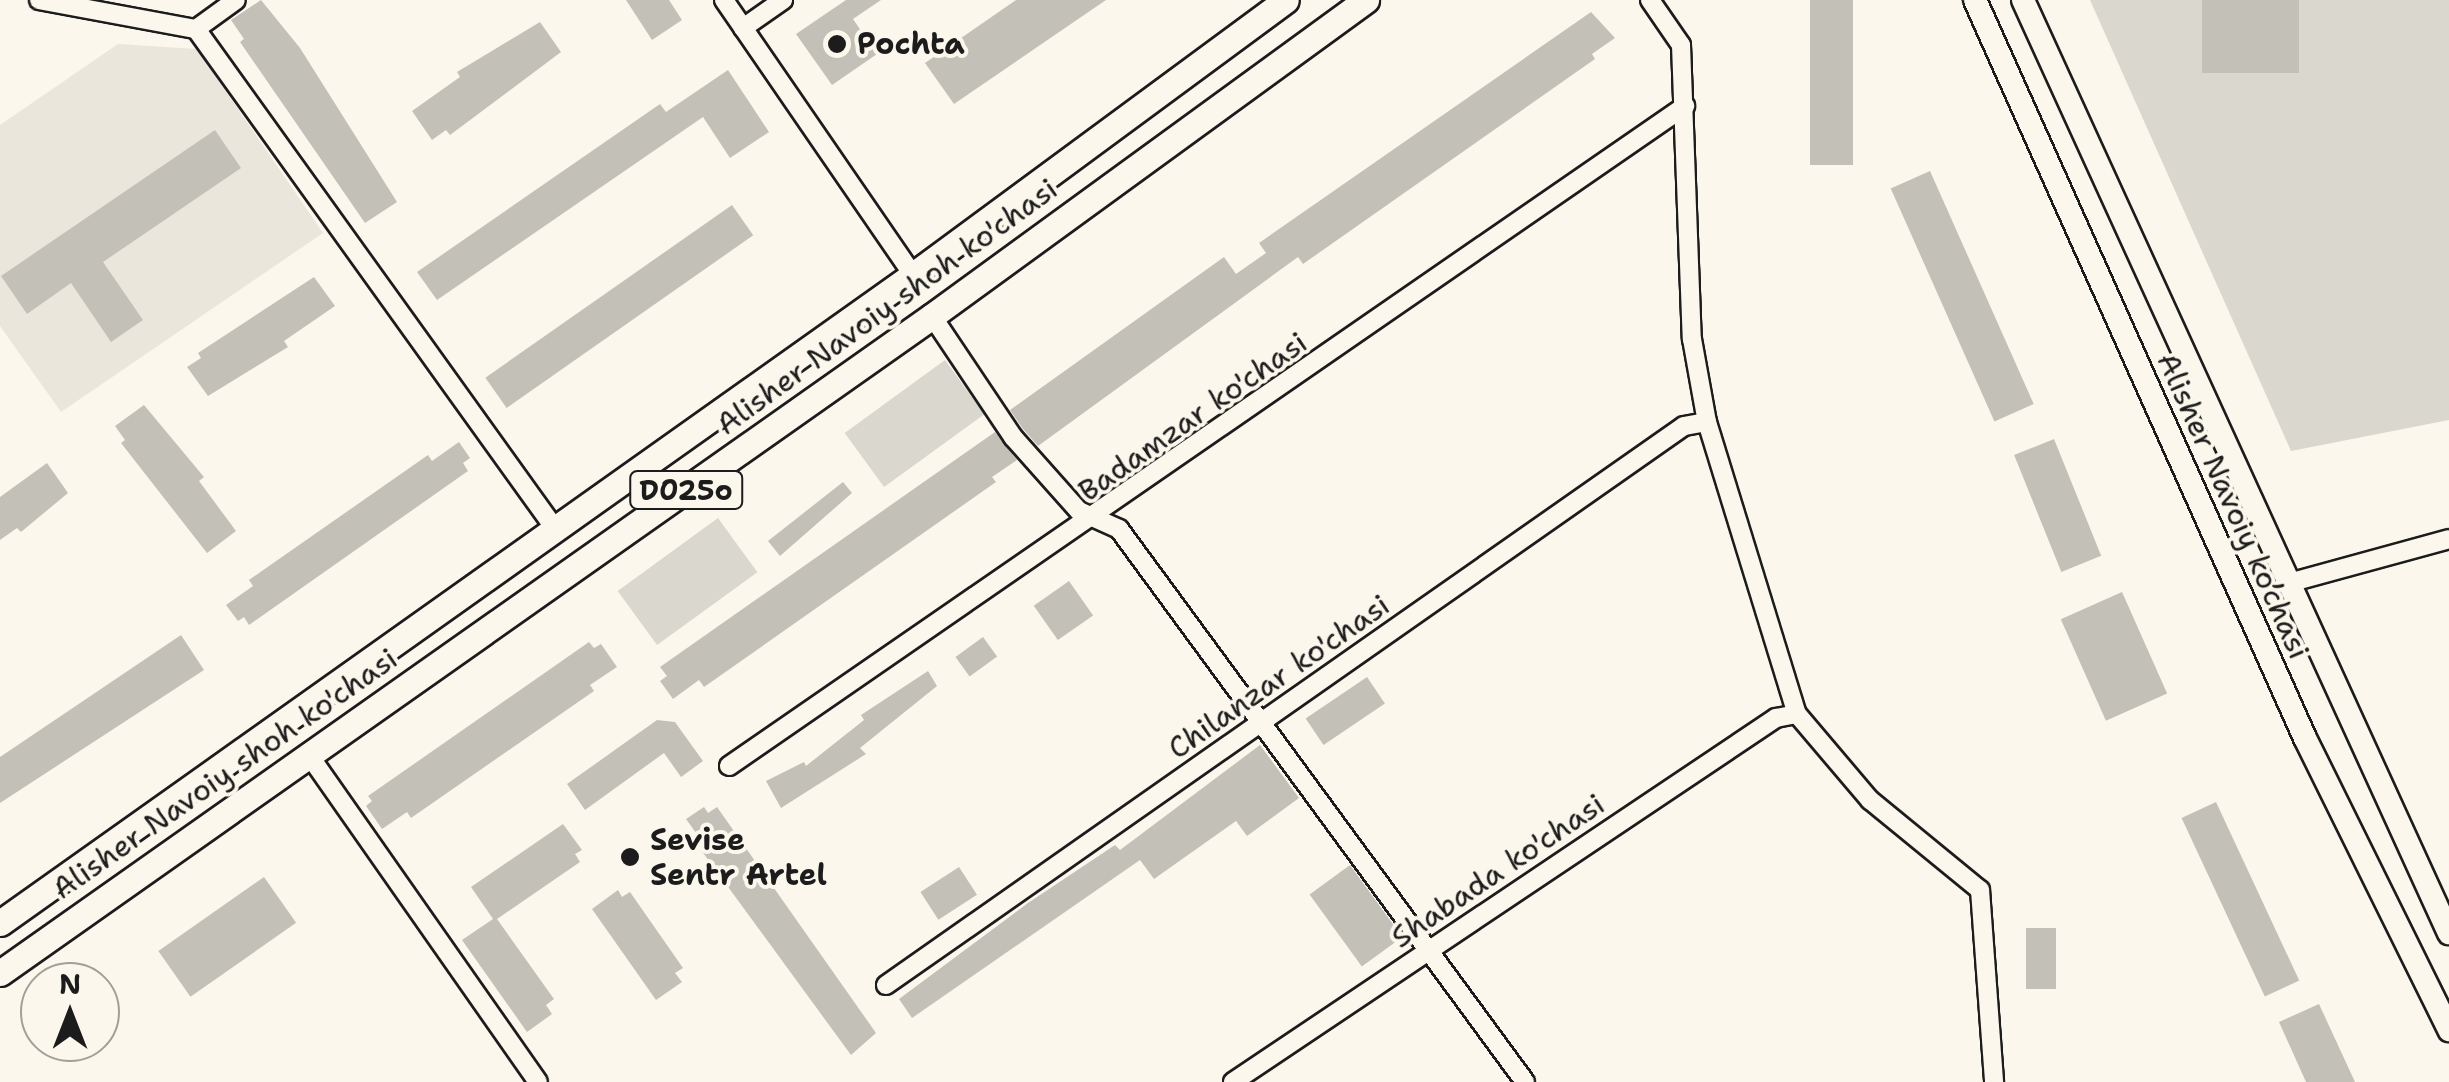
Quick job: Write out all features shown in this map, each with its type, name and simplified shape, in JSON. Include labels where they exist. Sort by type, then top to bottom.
[{"type":"main road","name":"Alisher Navoiy shoh ko'chasi","points":[[0,923],[553,526],[913,275],[1286,0]]},
{"type":"main road","name":"Alisher Navoiy shoh ko'chasi","points":[[3,964],[309,755],[932,316],[1366,0]]},
{"type":"main road","name":"Alisher Navoiy ko’chasi","points":[[1975,0],[2228,568],[2449,1030]]},
{"type":"main road","name":"Alisher Navoiy ko’chasi","points":[[2023,0],[2285,584],[2449,933]]},
{"type":"main road","points":[[2022,107],[2062,87]]},
{"type":"main road","points":[[2228,568],[2270,549]]},
{"type":"street","points":[[38,0],[196,29],[553,526]]},
{"type":"street","points":[[196,29],[236,0]]},
{"type":"street","points":[[724,0],[913,275]]},
{"type":"street","points":[[743,28],[783,0]]},
{"type":"street","points":[[1650,0],[1681,45],[1692,339],[1707,422],[1797,714],[1870,800],[1980,890],[1994,1082]]},
{"type":"street","name":"Badamzar ko'chasi","points":[[728,766],[1096,518],[1685,106]]},
{"type":"street","points":[[932,316],[1013,437],[1079,511],[1119,528],[1525,1082]]},
{"type":"street","name":"Chilanzar ko'chasi","points":[[886,986],[1684,426],[1707,422]]},
{"type":"street","points":[[2285,584],[2449,539]]},
{"type":"street","name":"Shabada ko'chasi","points":[[1233,1082],[1776,718],[1797,714]]},
{"type":"street","points":[[309,755],[538,1082]]},
{"type":"shaded area","points":[[2090,0],[2449,0],[2449,420],[2291,451]]},
{"type":"shaded area","points":[[118,44],[197,49],[323,233],[61,412],[0,326],[0,125]]},
{"type":"shaded area","points":[[945,360],[984,414],[884,487],[845,433]]},
{"type":"shaded area","points":[[718,518],[757,572],[657,645],[618,591]]},
{"type":"building","points":[[261,0],[300,48],[397,202],[365,223],[240,42],[244,39],[231,20]]},
{"type":"building","points":[[626,0],[669,0],[682,20],[652,40]]},
{"type":"building","name":"Pochta","points":[[846,0],[881,0],[853,19],[877,54],[832,85],[796,34]]},
{"type":"building","points":[[1016,0],[1106,0],[954,104],[925,63]]},
{"type":"building","points":[[1810,0],[1853,0],[1853,165],[1810,165]]},
{"type":"building","points":[[2202,0],[2299,0],[2299,73],[2202,73]]},
{"type":"building","points":[[1591,12],[1615,38],[1592,54],[1595,59],[1303,264],[1298,257],[1038,446],[1023,429],[1010,410],[1224,257],[1236,274],[1266,253],[1259,243]]},
{"type":"building","points":[[540,22],[561,52],[450,135],[446,130],[432,140],[412,111],[460,77],[457,72]]},
{"type":"building","points":[[728,70],[769,132],[730,158],[703,117],[437,300],[417,272],[660,104],[666,112]]},
{"type":"building","points":[[215,130],[241,168],[103,262],[143,320],[111,342],[71,283],[27,314],[1,276]]},
{"type":"building","points":[[1930,171],[2034,404],[1994,421],[1891,188]]},
{"type":"building","points":[[732,205],[753,235],[507,408],[485,378]]},
{"type":"building","points":[[314,277],[335,306],[284,341],[288,347],[208,396],[187,367],[201,358],[198,353]]},
{"type":"building","points":[[144,405],[204,477],[199,481],[236,531],[207,553],[121,443],[125,440],[115,426]]},
{"type":"building","points":[[995,432],[1017,460],[992,477],[996,482],[704,687],[699,680],[673,699],[660,681],[667,676],[660,667]]},
{"type":"building","points":[[2054,439],[2101,556],[2061,572],[2014,455]]},
{"type":"building","points":[[459,442],[470,458],[463,463],[468,471],[249,625],[244,617],[238,621],[226,605],[253,586],[249,580],[428,455],[432,461]]},
{"type":"building","points":[[47,463],[68,493],[21,532],[17,528],[0,540],[0,497]]},
{"type":"building","points":[[843,482],[852,493],[780,556],[768,541]]},
{"type":"building","points":[[1069,581],[1093,615],[1058,640],[1034,606]]},
{"type":"building","points":[[2122,592],[2167,693],[2106,721],[2061,619]]},
{"type":"building","points":[[181,635],[204,670],[0,803],[0,757]]},
{"type":"building","points":[[983,637],[997,656],[970,676],[955,657]]},
{"type":"building","points":[[589,642],[594,648],[601,644],[617,667],[590,685],[594,691],[411,818],[407,812],[382,829],[366,806],[372,801],[368,796]]},
{"type":"building","points":[[928,671],[937,686],[860,748],[866,754],[781,808],[766,781],[804,762],[806,766],[864,720],[861,715]]},
{"type":"building","points":[[1367,677],[1385,704],[1324,745],[1306,718]]},
{"type":"building","points":[[657,720],[675,722],[703,761],[681,777],[664,753],[585,810],[567,784]]},
{"type":"building","points":[[1260,745],[1299,798],[1247,836],[1236,821],[1154,879],[1140,860],[912,1018],[899,999],[1028,903],[1115,845],[1120,850]]},
{"type":"building","points":[[2216,802],[2299,981],[2265,997],[2182,818]]},
{"type":"building","points":[[704,807],[708,813],[717,807],[876,1033],[851,1055],[701,850],[706,847],[686,819]]},
{"type":"building","points":[[563,824],[582,850],[575,854],[580,862],[497,919],[554,999],[546,1005],[552,1014],[527,1032],[462,940],[493,919],[471,887]]},
{"type":"building","points":[[1350,865],[1402,937],[1362,966],[1310,894]]},
{"type":"building","points":[[959,867],[977,895],[938,920],[920,892]]},
{"type":"building","points":[[264,877],[296,923],[190,997],[158,951]]},
{"type":"building","points":[[618,890],[622,897],[630,892],[683,968],[675,973],[682,982],[656,1000],[592,909]]},
{"type":"building","points":[[2026,928],[2056,928],[2056,989],[2026,989]]},
{"type":"building","points":[[2319,1004],[2355,1082],[2306,1082],[2279,1022]]},
{"type":"place","name":"Pochta","points":[[837,44]]},
{"type":"place","name":"Sevise Sentr Artel","points":[[630,857]]}]
